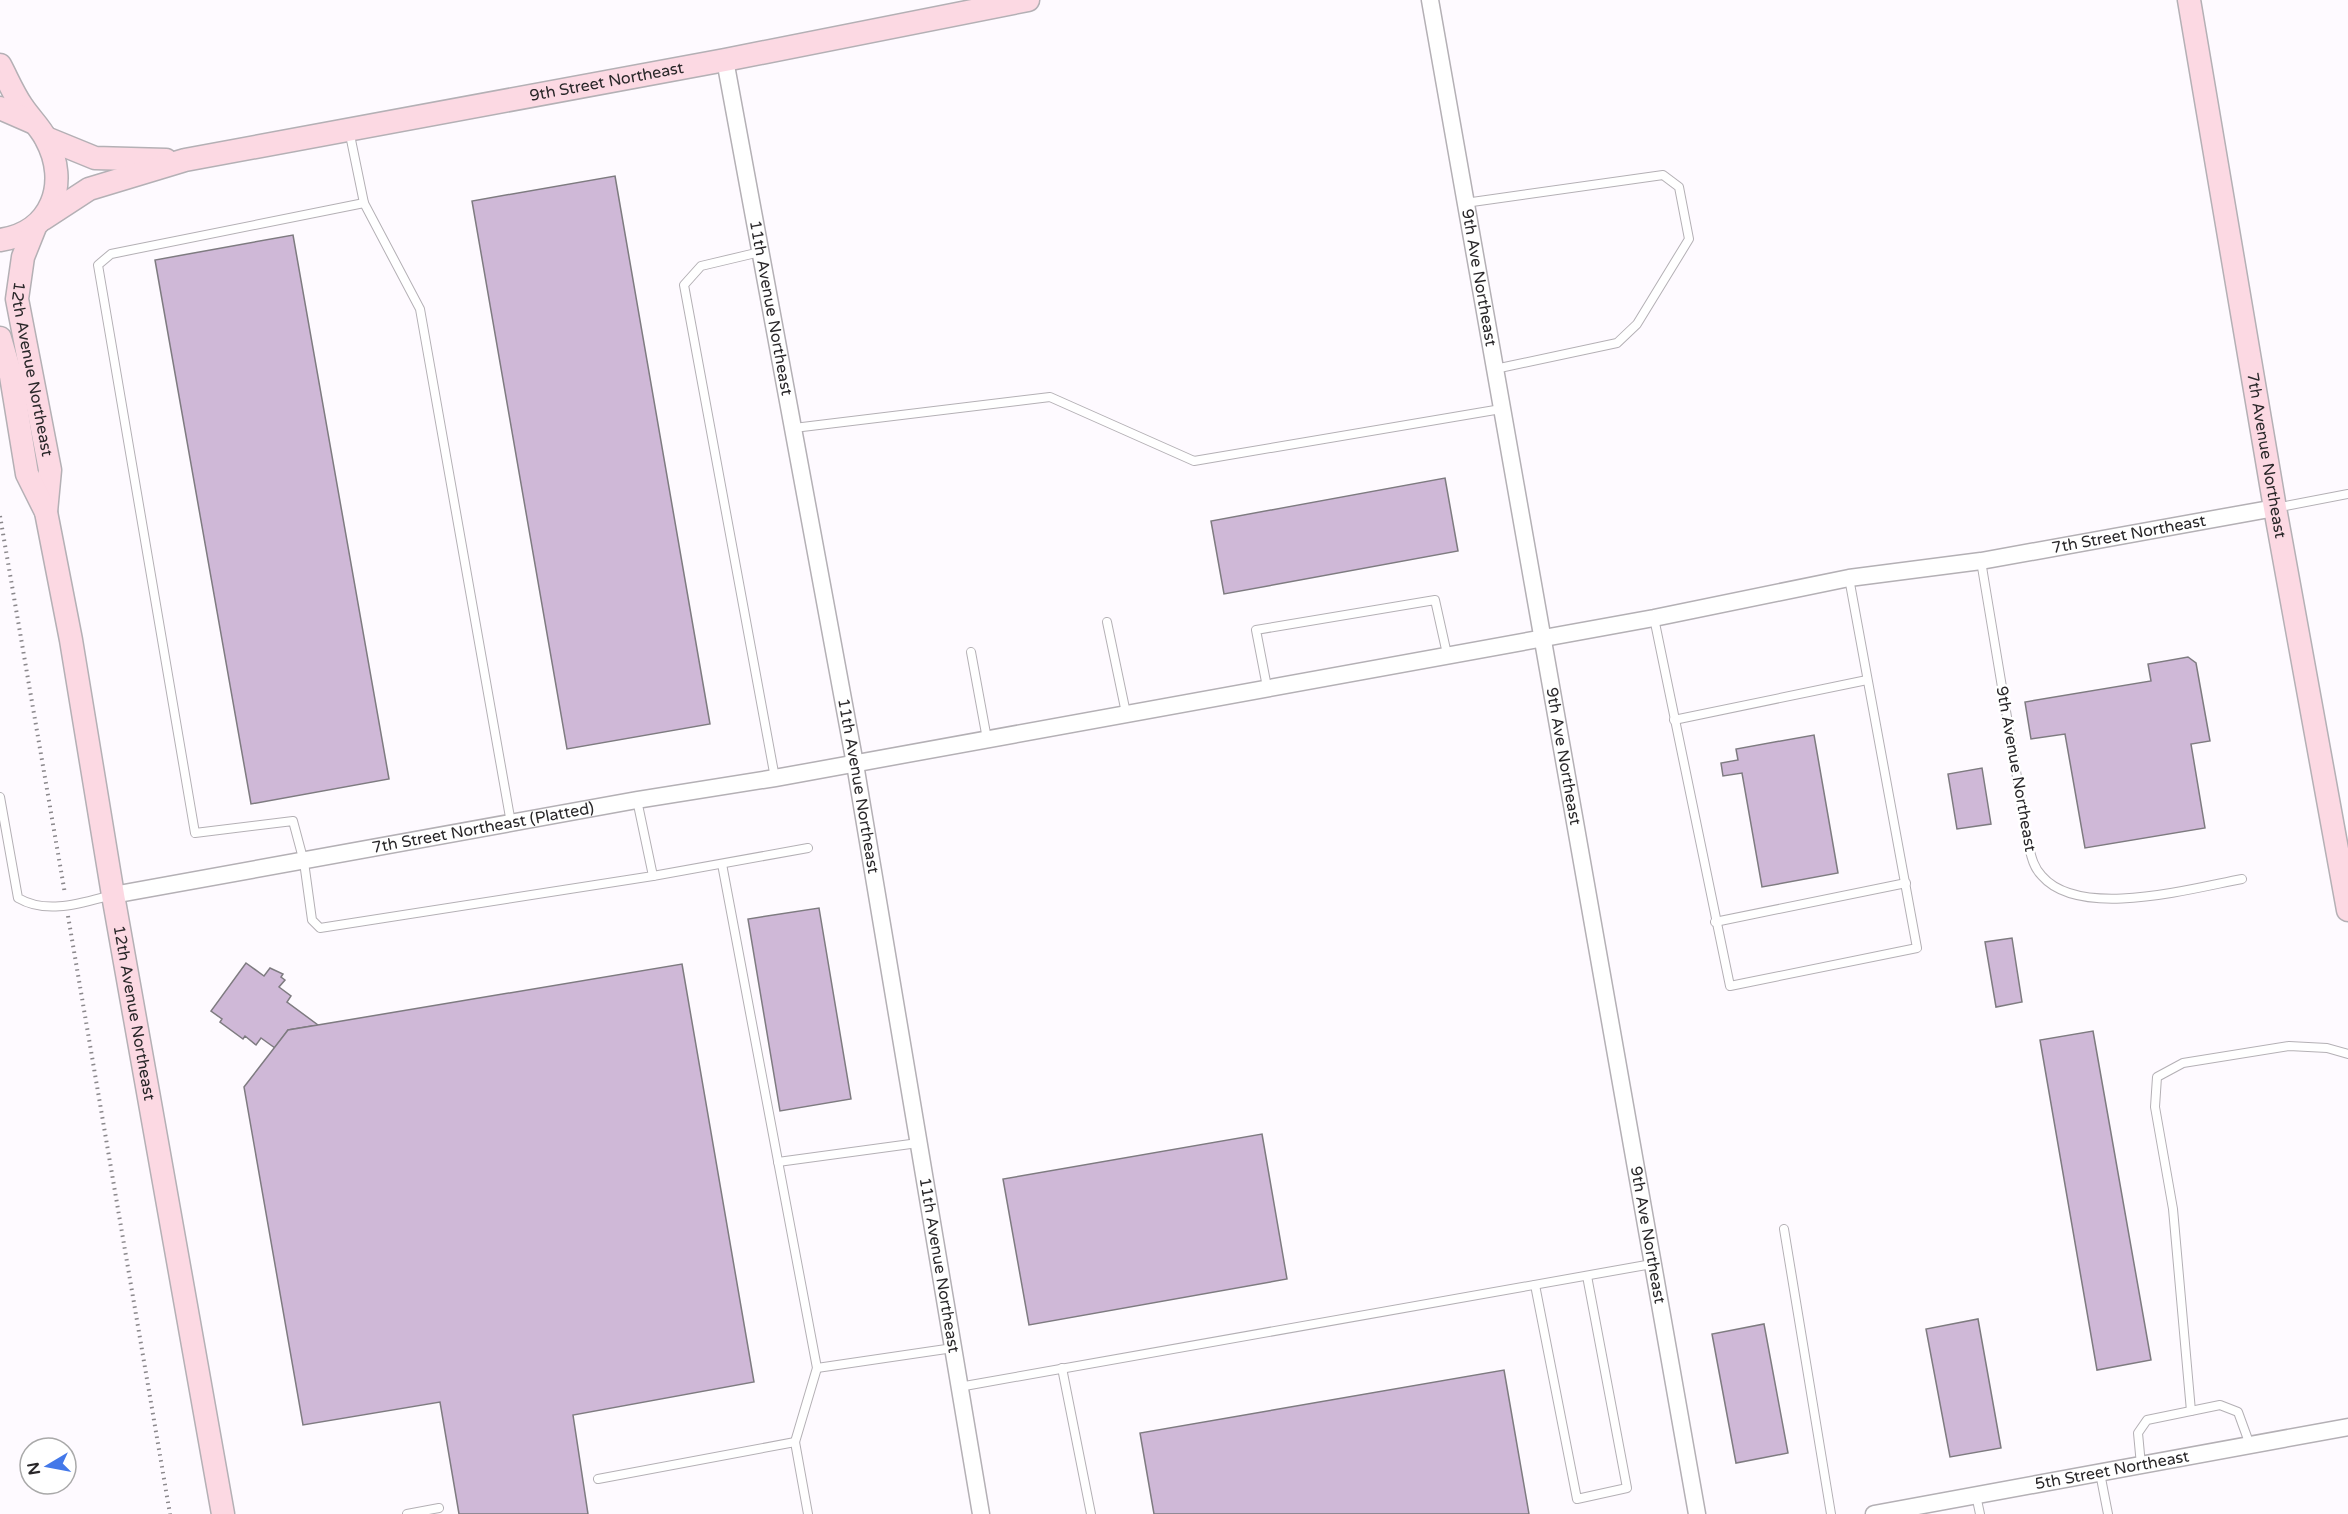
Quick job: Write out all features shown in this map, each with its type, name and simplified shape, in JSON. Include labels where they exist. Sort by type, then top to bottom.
[{"type":"street","name":"9th Street Northeast","points":[[0,240],[18,236],[89,189],[185,160],[725,60],[954,11],[1028,0]]},
{"type":"street","name":"9th Ave Northeast","points":[[1430,0],[1697,1514]]},
{"type":"street","name":"7th Avenue Northeast","points":[[2189,0],[2275,508],[2348,910]]},
{"type":"street","name":"11th Avenue Northeast","points":[[725,60],[855,764],[981,1514]]},
{"type":"street","points":[[0,65],[21,104],[41,131]]},
{"type":"street","name":"9th Street Northeast","points":[[0,108],[12,111],[41,131],[94,158],[185,160]]},
{"type":"street","name":"12th Avenue Northeast","points":[[41,131],[54,160],[56,184],[51,204],[23,257],[17,299],[50,470],[46,512]]},
{"type":"street","name":"12th Avenue Northeast","points":[[0,338],[11,376],[27,474],[46,512],[71,640],[113,895],[223,1514]]},
{"type":"street","name":"7th Street Northeast","points":[[1447,654],[1654,618],[1849,578],[1981,561],[2275,508]]},
{"type":"street","name":"7th Street Northeast (Platted)","points":[[113,895],[637,800],[855,764],[1447,654]]},
{"type":"street","name":"5th Street Northeast","points":[[1874,1514],[2348,1427]]},
{"type":"lane","points":[[348,129],[364,203],[379,237],[420,309],[511,823]]},
{"type":"lane","points":[[1465,203],[1663,175],[1679,187],[1689,239],[1637,324],[1617,343],[1495,369]]},
{"type":"lane","points":[[364,203],[111,254],[98,265],[195,832],[293,821],[304,862],[312,920],[320,928],[653,876],[808,848]]},
{"type":"lane","points":[[760,252],[701,266],[684,285],[776,778]]},
{"type":"lane","points":[[794,428],[1050,397],[1194,461],[1501,409]]},
{"type":"lane","points":[[2275,508],[2348,494]]},
{"type":"lane","name":"9th Avenue Northeast","points":[[1981,561],[2028,843],[2033,863],[2042,876],[2052,885],[2086,896],[2140,899],[2242,879]]},
{"type":"lane","points":[[1654,618],[1730,986],[1917,948],[1849,578]]},
{"type":"lane","points":[[1267,687],[1257,630],[1435,600],[1447,654]]},
{"type":"lane","points":[[1107,622],[1126,713]]},
{"type":"lane","points":[[971,652],[987,739]]},
{"type":"lane","points":[[1674,720],[1867,680]]},
{"type":"lane","points":[[0,797],[18,898],[33,907],[67,907],[113,895]]},
{"type":"lane","points":[[637,800],[653,876]]},
{"type":"lane","points":[[722,864],[817,1368],[795,1442],[808,1514]]},
{"type":"lane","points":[[1715,922],[1906,883]]},
{"type":"lane","points":[[2191,1411],[2174,1209],[2155,1107],[2157,1077],[2183,1063],[2289,1046],[2326,1048],[2348,1054]]},
{"type":"lane","points":[[778,1162],[918,1143]]},
{"type":"lane","points":[[1784,1229],[1831,1514]]},
{"type":"lane","points":[[959,1386],[1652,1264]]},
{"type":"lane","points":[[1535,1285],[1577,1499],[1627,1488],[1587,1276]]},
{"type":"lane","points":[[817,1368],[953,1348]]},
{"type":"lane","points":[[1062,1368],[1091,1514]]},
{"type":"lane","points":[[2141,1465],[2139,1433],[2147,1420],[2220,1405],[2238,1412],[2250,1445]]},
{"type":"lane","points":[[598,1479],[795,1442]]},
{"type":"lane","points":[[2100,1473],[2108,1514]]},
{"type":"lane","points":[[1976,1495],[1980,1514]]},
{"type":"lane","points":[[407,1514],[439,1508]]},
{"type":"path","points":[[0,516],[170,1514]]},
{"type":"building","points":[[615,176],[710,724],[567,749],[472,201]]},
{"type":"building","points":[[293,235],[389,779],[251,804],[155,260]]},
{"type":"building","points":[[1445,478],[1458,551],[1224,594],[1211,521]]},
{"type":"building","points":[[2188,657],[2196,663],[2210,741],[2191,744],[2205,828],[2085,848],[2065,734],[2031,739],[2025,702],[2151,681],[2148,664]]},
{"type":"building","points":[[1814,735],[1838,873],[1762,887],[1742,773],[1723,776],[1721,763],[1738,760],[1736,749]]},
{"type":"building","points":[[1982,768],[1991,824],[1957,829],[1948,774]]},
{"type":"building","points":[[819,908],[851,1099],[780,1111],[748,919]]},
{"type":"building","points":[[2012,938],[2022,1002],[1996,1007],[1985,942]]},
{"type":"building","points":[[246,963],[264,976],[270,968],[283,974],[281,977],[285,980],[279,987],[291,996],[287,1002],[318,1025],[288,1030],[275,1048],[261,1038],[256,1045],[245,1036],[243,1039],[220,1022],[222,1019],[211,1011]]},
{"type":"building","points":[[682,964],[754,1382],[573,1415],[588,1514],[459,1514],[440,1402],[303,1425],[244,1087],[288,1030]]},
{"type":"building","points":[[2093,1031],[2151,1360],[2097,1370],[2040,1040]]},
{"type":"building","points":[[1262,1134],[1287,1279],[1029,1325],[1003,1179]]},
{"type":"building","points":[[1978,1319],[2001,1448],[1950,1457],[1926,1329]]},
{"type":"building","points":[[1764,1324],[1788,1453],[1736,1463],[1712,1334]]},
{"type":"building","points":[[1504,1370],[1529,1514],[1154,1514],[1140,1433]]}]
